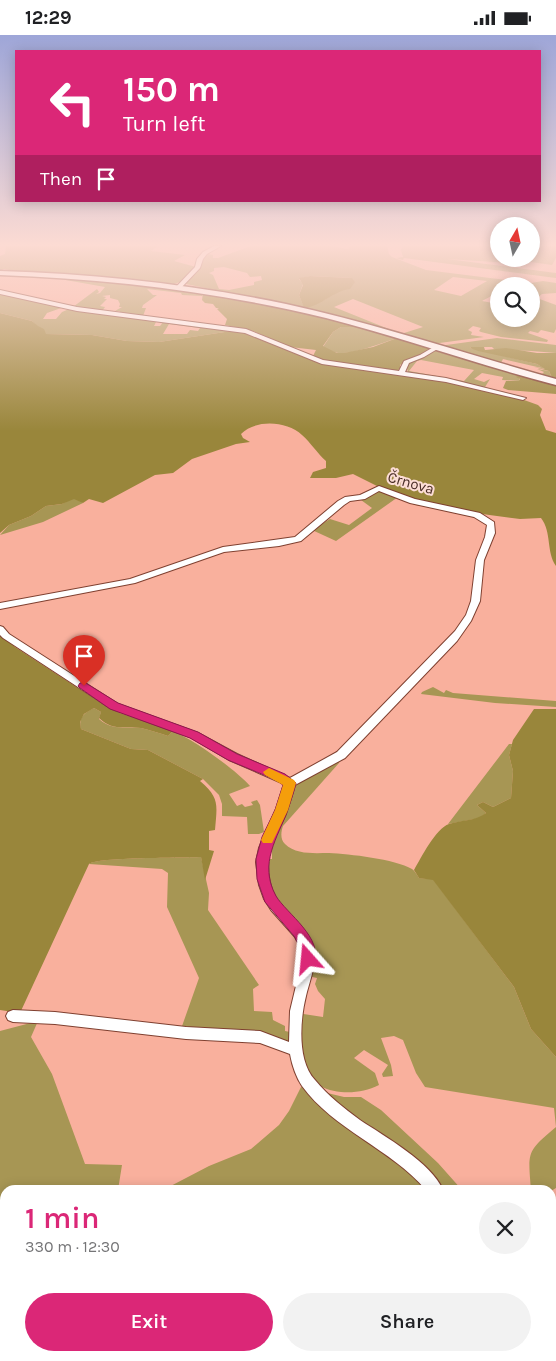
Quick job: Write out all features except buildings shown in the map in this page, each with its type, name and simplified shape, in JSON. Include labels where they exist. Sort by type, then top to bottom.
[{"type":"main road","points":[[292,308],[437,347],[556,383]]},
{"type":"street","points":[[71,308],[246,331],[322,362],[455,382],[523,398]]},
{"type":"street","points":[[401,373],[406,362],[422,356],[437,347]]},
{"type":"street","name":"Črnova","points":[[0,605],[132,581],[223,550],[298,539],[341,503],[348,499],[362,497],[379,488],[413,501],[477,515],[491,524],[492,534],[480,557],[478,588],[473,610],[464,627],[341,755],[290,783]]},
{"type":"street","points":[[0,629],[6,636],[114,706],[194,735],[233,757],[290,783],[282,810],[268,837],[262,859],[264,879],[270,898],[299,932],[306,945],[308,959],[297,1005],[295,1050],[302,1075],[330,1106],[396,1152],[433,1185]]},
{"type":"street","points":[[13,1016],[55,1018],[186,1033],[260,1037],[295,1050]]},
{"type":"shaded area","points":[[0,308],[62,308],[47,313],[43,319],[56,319],[62,312],[69,309],[157,320],[154,326],[160,326],[164,321],[238,330],[159,342],[127,341],[92,335],[45,334],[32,321],[0,313]],"holes":[[[169,324],[200,328],[198,331],[190,330],[187,334],[163,334]]]},
{"type":"shaded area","points":[[79,308],[104,308],[102,311]]},
{"type":"shaded area","points":[[120,308],[146,308],[143,316],[118,314],[120,311],[115,311]]},
{"type":"shaded area","points":[[216,308],[282,308],[358,327],[341,327],[333,332],[323,346],[337,353],[373,347],[397,338],[431,349],[404,362],[400,365],[400,369],[396,371],[350,366],[312,358],[316,350],[290,347],[253,331],[225,325],[227,319],[217,309],[219,308]]},
{"type":"shaded area","points":[[294,308],[336,308],[401,334],[423,327],[375,308],[490,308],[490,327],[540,327],[540,308],[556,308],[556,329],[554,333],[541,330],[538,333],[530,331],[528,333],[548,340],[547,342],[501,337],[481,332],[479,331],[481,328],[473,326],[468,330],[472,332],[471,335],[484,337],[432,344]]},
{"type":"shaded area","points":[[0,313],[32,321],[44,329],[46,334],[92,335],[127,341],[159,342],[238,330],[321,363],[429,378],[513,396],[538,405],[542,409],[540,415],[546,430],[556,433],[556,566],[551,555],[547,529],[541,518],[520,519],[415,505],[353,474],[336,478],[310,478],[313,472],[326,468],[326,461],[296,430],[272,424],[255,426],[241,434],[243,438],[250,442],[236,444],[192,459],[173,473],[155,475],[103,503],[89,499],[83,503],[74,499],[62,504],[46,506],[31,516],[9,525],[0,533]]},
{"type":"shaded area","points":[[341,327],[358,327],[397,338],[344,353],[336,353],[323,347],[333,332]]},
{"type":"shaded area","points":[[497,338],[556,345],[556,353],[494,349],[492,347],[470,348],[537,364],[546,369],[503,359],[501,363],[542,374],[544,372],[537,369],[549,371],[553,380],[439,346]]},
{"type":"shaded area","points":[[471,347],[484,347],[485,350],[506,348],[537,353],[556,353],[556,381],[553,380],[549,371],[534,367],[545,369],[537,364],[478,351]]},
{"type":"shaded area","points":[[435,351],[518,375],[520,381],[502,380],[503,377],[482,373],[474,379],[484,382],[490,379],[485,387],[408,372],[406,364]],"holes":[[[421,360],[474,370],[464,381],[409,371],[417,361]]]},
{"type":"shaded area","points":[[518,375],[556,385],[556,394],[503,388],[506,381],[519,381],[520,379],[516,377]]},
{"type":"shaded area","points":[[380,491],[398,497],[336,541],[312,530],[330,519],[349,525],[372,508],[361,500],[374,492]]},
{"type":"shaded area","points":[[71,499],[79,499],[83,503],[43,522],[0,535],[9,525],[31,516],[46,506],[62,504]]},
{"type":"shaded area","points":[[0,634],[15,647],[98,701],[120,713],[173,731],[168,736],[141,728],[114,727],[99,718],[101,712],[94,708],[84,714],[80,722],[81,729],[131,749],[148,750],[203,779],[200,781],[211,792],[216,803],[215,830],[209,831],[209,850],[214,851],[205,880],[201,857],[107,860],[89,864],[20,1013],[0,1010]]},
{"type":"shaded area","points":[[433,687],[444,693],[446,690],[453,693],[556,701],[556,707],[495,703],[421,694]]},
{"type":"shaded area","points":[[94,708],[101,712],[99,719],[109,725],[141,728],[168,736],[173,731],[192,741],[235,771],[250,786],[229,794],[237,806],[242,804],[245,807],[253,805],[251,802],[257,800],[260,805],[264,832],[248,834],[247,817],[222,816],[222,804],[219,795],[203,779],[148,750],[131,749],[81,729],[81,719]]},
{"type":"shaded area","points":[[534,709],[556,709],[556,1057],[531,1029],[514,987],[433,880],[419,878],[414,870],[429,844],[444,827],[482,816],[486,813],[477,805],[483,802],[493,807],[511,798],[513,771],[509,755],[513,740]]},
{"type":"shaded area","points":[[509,744],[512,744],[509,755],[513,771],[511,798],[493,807],[483,802],[477,805],[486,813],[480,818],[448,824]]},
{"type":"shaded area","points":[[341,757],[339,763],[283,826],[281,835],[283,842],[289,848],[300,852],[348,855],[395,862],[412,869],[419,878],[433,879],[514,987],[531,1029],[556,1057],[556,1127],[554,1108],[425,1087],[416,1073],[403,1040],[394,1036],[381,1038],[393,1076],[383,1077],[382,1074],[388,1065],[364,1050],[354,1058],[375,1073],[379,1085],[361,1091],[341,1092],[327,1089],[316,1083],[309,1074],[301,1052],[297,1013],[323,1017],[325,999],[315,984],[317,978],[308,976],[312,957],[269,890],[266,859],[272,859],[272,832],[294,786]]},
{"type":"shaded area","points":[[201,857],[209,893],[208,910],[259,985],[253,989],[254,1011],[272,1012],[273,1020],[285,1026],[285,1031],[290,1032],[290,1042],[267,1034],[181,1029],[199,978],[167,907],[168,873],[162,869],[89,864],[123,859]]},
{"type":"shaded area","points":[[38,1021],[31,1037],[52,1074],[85,1164],[122,1165],[119,1185],[0,1185],[0,1031]]},
{"type":"shaded area","points":[[301,1087],[308,1088],[426,1185],[173,1185],[209,1166],[251,1149],[279,1125],[289,1111]]},
{"type":"shaded area","points":[[319,1091],[344,1097],[361,1097],[381,1110],[438,1163],[458,1185],[437,1185]]},
{"type":"shaded area","points":[[556,1127],[556,1185],[531,1185],[529,1168],[531,1154],[539,1142]]},
{"type":"slow traffic","points":[[267,840],[282,810],[290,783],[269,772]]},
{"type":"route","points":[[84,686],[114,706],[194,735],[233,757],[290,783],[282,810],[268,837],[262,859],[264,879],[270,898],[299,932],[306,945],[308,959]]}]
